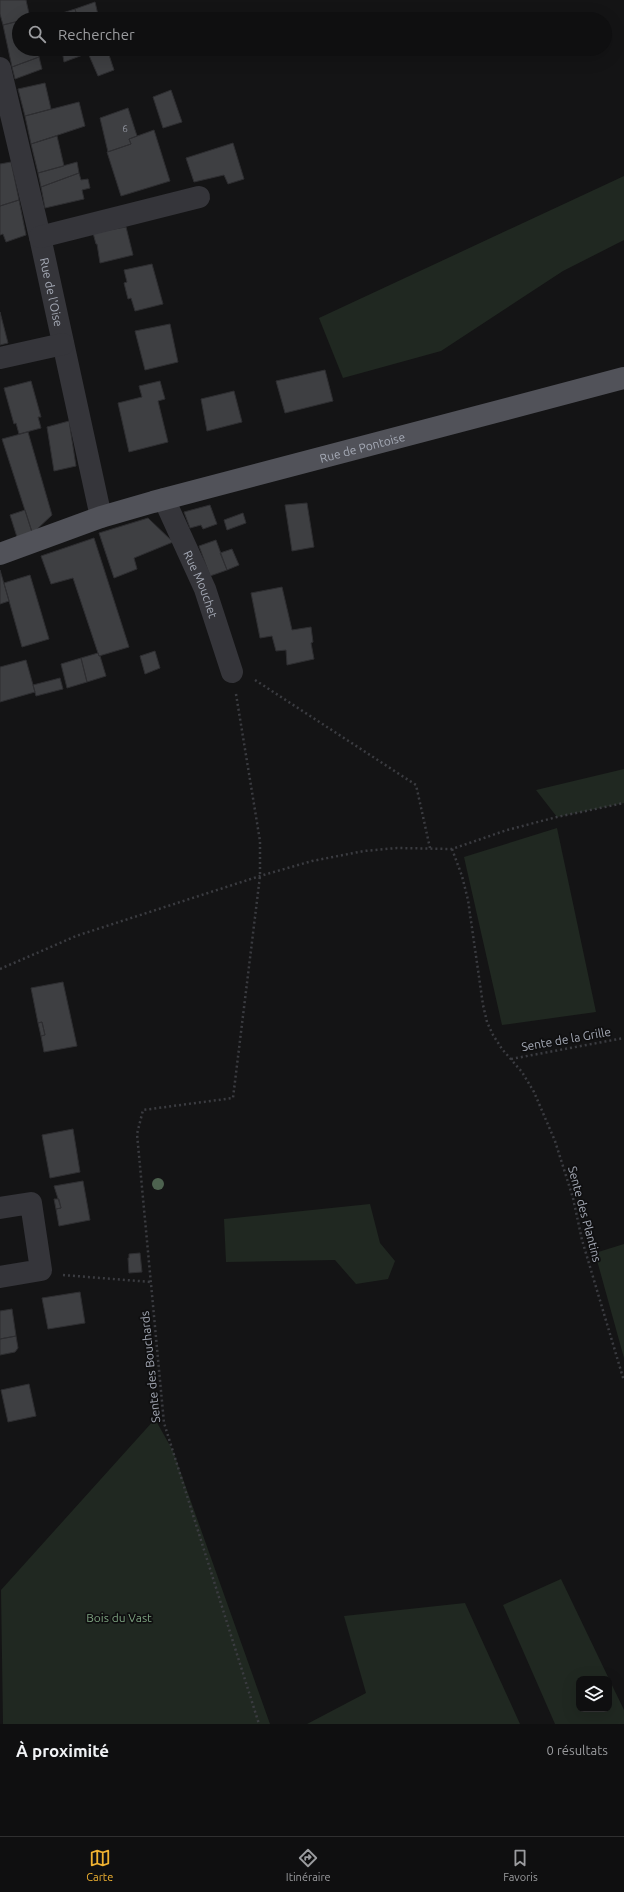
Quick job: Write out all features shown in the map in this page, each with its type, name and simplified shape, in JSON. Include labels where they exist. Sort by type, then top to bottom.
[{"type":"main road","name":"Rue de Pontoise","points":[[0,554],[101,517],[164,499],[624,378]]},
{"type":"street","name":"Rue de l'Oise","points":[[0,68],[40,237],[101,517]]},
{"type":"street","points":[[40,237],[199,197]]},
{"type":"street","points":[[0,358],[64,344]]},
{"type":"street","name":"Rue Mouchet","points":[[164,499],[205,589],[232,672]]},
{"type":"street","points":[[0,1208],[31,1203],[41,1270],[0,1277]]},
{"type":"path","points":[[260,876],[260,841],[232,672],[257,681],[416,785],[430,848]]},
{"type":"path","points":[[0,969],[76,936],[260,876],[337,855],[397,848],[452,849],[507,830],[557,816],[624,803]]},
{"type":"path","name":"Sente des Plantins","points":[[452,849],[462,876],[468,900],[483,1005],[487,1022],[502,1049],[522,1072],[534,1092],[555,1141],[573,1198],[582,1240],[624,1381]]},
{"type":"path","name":"Sente des Bouchards","points":[[259,1724],[164,1423],[137,1134],[143,1110],[233,1098],[260,876]]},
{"type":"path","name":"Sente de la Grille","points":[[511,1059],[624,1038]]},
{"type":"path","points":[[41,1270],[61,1274],[151,1282]]},
{"type":"green space","points":[[624,176],[624,240],[563,271],[441,351],[343,378],[319,318]]},
{"type":"green space","points":[[624,769],[624,803],[557,817],[536,790]]},
{"type":"green space","points":[[557,828],[596,1012],[502,1025],[464,857]]},
{"type":"green space","points":[[370,1204],[380,1243],[395,1261],[388,1279],[356,1284],[335,1260],[226,1262],[224,1219]]},
{"type":"green space","points":[[624,1244],[624,1358],[595,1253]]},
{"type":"green space","name":"Bois du Vast","points":[[155,1419],[173,1451],[270,1724],[3,1724],[1,1590]]},
{"type":"green space","points":[[561,1579],[608,1676],[576,1676],[576,1712],[612,1712],[612,1685],[624,1710],[624,1724],[555,1724],[503,1605]]},
{"type":"green space","points":[[465,1603],[520,1724],[307,1724],[366,1693],[344,1616]]},
{"type":"building","points":[[0,0],[26,0],[29,12],[12,12],[12,23],[3,25],[0,14]]},
{"type":"building","points":[[95,2],[97,12],[76,12],[75,9]]},
{"type":"building","points":[[75,9],[76,12],[66,12]]},
{"type":"building","points":[[12,23],[12,56],[39,57],[12,67],[3,25]]},
{"type":"building","points":[[63,56],[80,56],[64,62]]},
{"type":"building","points":[[89,56],[109,56],[114,70],[98,76]]},
{"type":"building","points":[[39,57],[42,69],[15,79],[12,67]]},
{"type":"building","points":[[45,83],[51,109],[25,116],[18,89]]},
{"type":"building","points":[[171,90],[182,122],[163,128],[153,97]]},
{"type":"building","points":[[79,102],[85,126],[31,144],[25,116]]},
{"type":"building","points":[[128,108],[137,136],[129,139],[131,144],[108,152],[100,118]]},
{"type":"building","points":[[154,130],[170,181],[121,196],[107,152],[131,144],[129,139]]},
{"type":"building","points":[[57,136],[64,166],[38,173],[31,144]]},
{"type":"building","points":[[233,143],[244,179],[228,184],[224,175],[194,182],[186,158]]},
{"type":"building","points":[[11,162],[19,200],[0,206],[0,164]]},
{"type":"building","points":[[77,162],[79,173],[41,187],[38,173]]},
{"type":"building","points":[[79,173],[81,180],[88,179],[90,188],[82,190],[84,199],[45,208],[41,187]]},
{"type":"building","points":[[19,200],[26,235],[6,242],[3,234],[0,235],[0,206]]},
{"type":"building","points":[[126,227],[133,255],[100,263],[97,244],[93,233]]},
{"type":"building","points":[[152,264],[163,304],[135,311],[131,298],[128,299],[124,283],[127,282],[124,270]]},
{"type":"building","points":[[0,312],[8,343],[0,345]]},
{"type":"building","points":[[170,324],[178,362],[145,370],[135,331]]},
{"type":"building","points":[[325,370],[333,401],[285,413],[276,381]]},
{"type":"building","points":[[31,381],[41,417],[38,417],[41,428],[19,434],[16,423],[14,424],[4,388]]},
{"type":"building","points":[[160,381],[165,399],[158,401],[168,442],[129,452],[118,403],[142,397],[139,386]]},
{"type":"building","points":[[234,391],[242,422],[207,431],[201,399]]},
{"type":"building","points":[[69,421],[76,466],[54,471],[47,427]]},
{"type":"building","points":[[28,432],[52,515],[32,532],[2,439]]},
{"type":"building","points":[[307,503],[314,547],[292,551],[285,505]]},
{"type":"building","points":[[210,505],[217,524],[203,529],[201,525],[190,528],[184,512]]},
{"type":"building","points":[[25,510],[32,532],[17,537],[10,515]]},
{"type":"building","points":[[243,513],[246,523],[227,530],[224,520]]},
{"type":"building","points":[[148,518],[173,542],[134,558],[137,569],[114,578],[99,533]]},
{"type":"building","points":[[94,538],[129,647],[99,656],[73,578],[51,584],[41,556]]},
{"type":"building","points":[[216,540],[227,570],[210,576],[199,546]]},
{"type":"building","points":[[232,549],[239,565],[227,570],[220,553]]},
{"type":"building","points":[[0,570],[9,601],[0,604]]},
{"type":"building","points":[[30,575],[49,639],[22,647],[4,583]]},
{"type":"building","points":[[282,587],[292,630],[311,627],[313,642],[311,643],[314,659],[287,665],[286,650],[276,651],[272,636],[260,638],[251,593]]},
{"type":"building","points":[[155,651],[160,668],[145,674],[140,656]]},
{"type":"building","points":[[98,653],[106,676],[87,682],[81,658]]},
{"type":"building","points":[[81,658],[87,682],[67,688],[61,664]]},
{"type":"building","points":[[26,660],[35,692],[0,702],[0,667]]},
{"type":"building","points":[[60,678],[63,689],[36,696],[33,685]]},
{"type":"building","points":[[63,982],[77,1046],[44,1052],[41,1036],[45,1035],[42,1022],[38,1023],[31,988]]},
{"type":"building","points":[[42,1022],[45,1035],[41,1036],[38,1023]]},
{"type":"building","points":[[73,1129],[80,1172],[50,1178],[42,1135]]},
{"type":"building","points":[[83,1181],[90,1220],[59,1226],[56,1209],[61,1208],[54,1186]]},
{"type":"building","points":[[54,1199],[59,1199],[61,1208],[56,1209]]},
{"type":"building","points":[[140,1253],[142,1272],[129,1273],[129,1254]]},
{"type":"building","points":[[80,1292],[85,1323],[48,1329],[42,1298]]},
{"type":"building","points":[[12,1309],[16,1336],[0,1339],[0,1311]]},
{"type":"building","points":[[16,1336],[18,1348],[15,1352],[0,1355],[0,1339]]},
{"type":"building","points":[[29,1384],[36,1416],[8,1422],[1,1390]]}]
